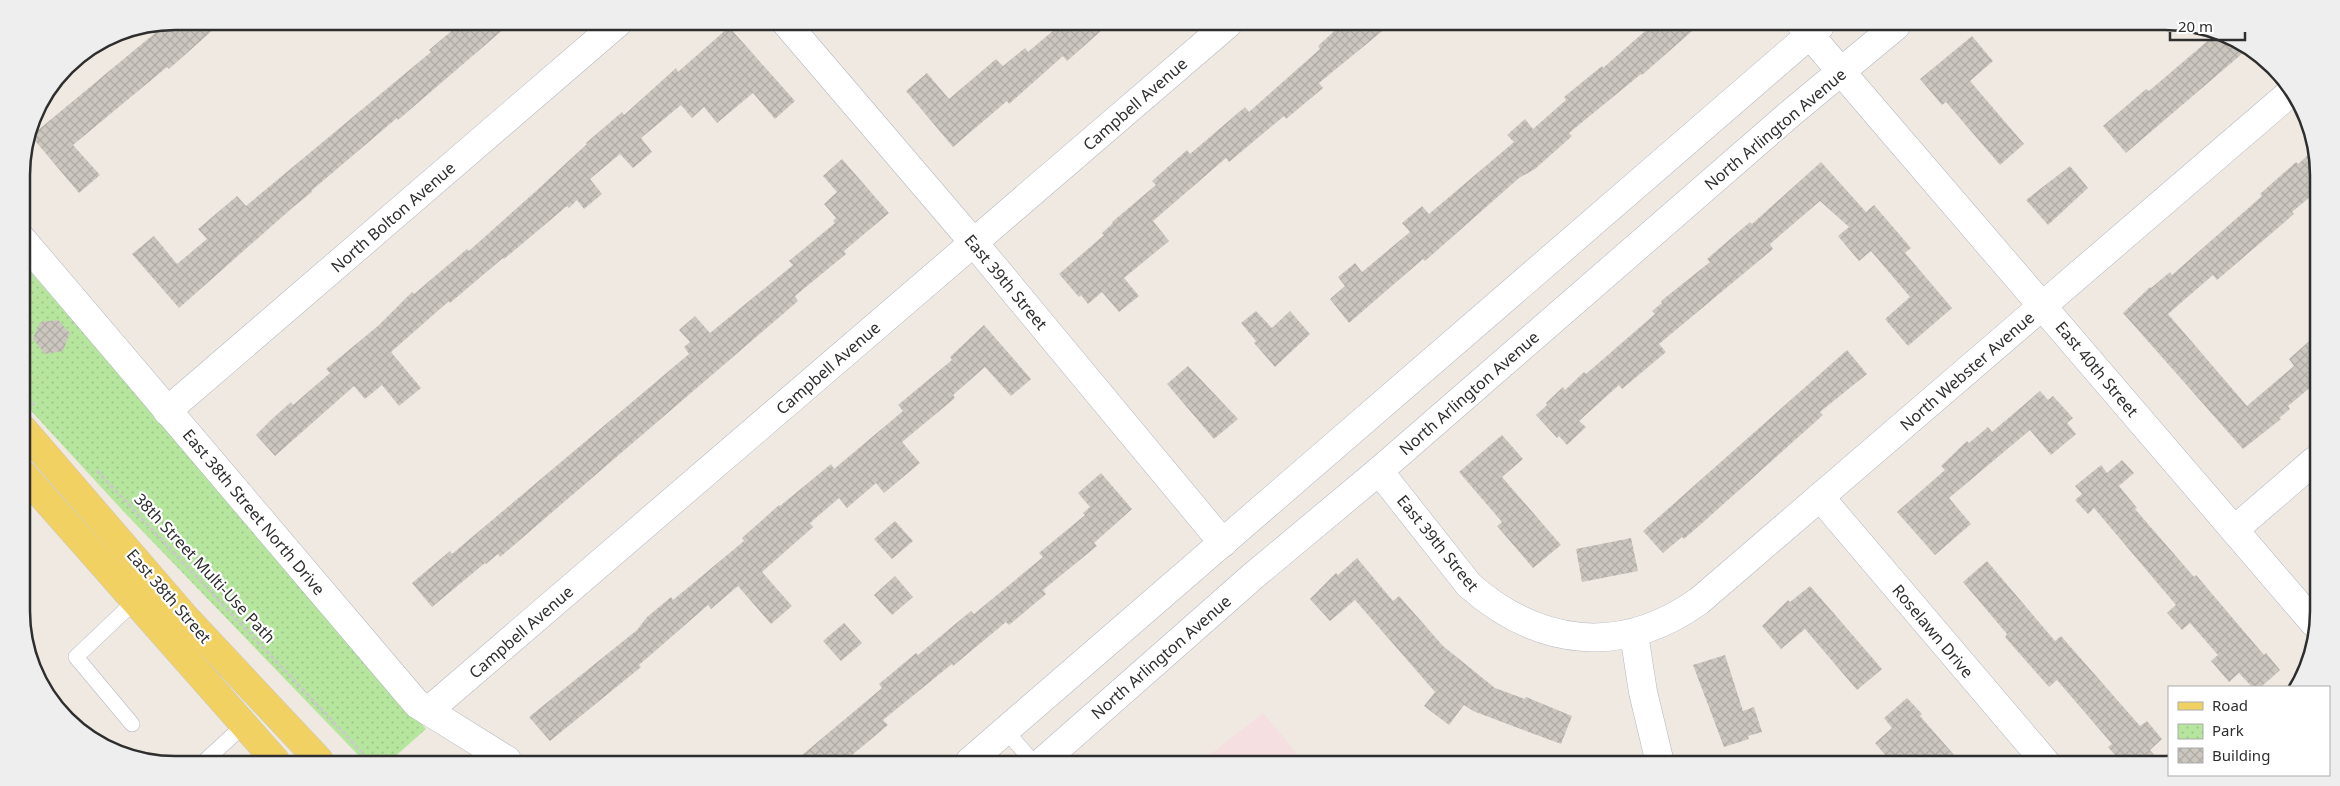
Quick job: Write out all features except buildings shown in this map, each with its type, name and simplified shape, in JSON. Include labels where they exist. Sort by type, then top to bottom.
[{"type":"main road","name":"East 38th Street","points":[[30,418],[185,617],[315,756]]},
{"type":"main road","name":"East 38th Street","points":[[30,482],[272,756]]},
{"type":"street","name":"North Bolton Avenue","points":[[167,411],[610,30]]},
{"type":"street","name":"East 39th Street","points":[[792,30],[974,243],[1223,543]]},
{"type":"street","name":"Campbell Avenue","points":[[428,711],[1221,30]]},
{"type":"street","points":[[977,756],[1809,30]]},
{"type":"street","name":"East 40th Street","points":[[1812,30],[1843,71],[2310,617]]},
{"type":"street","name":"North Arlington Avenue","points":[[1049,756],[1252,577],[1380,471],[1791,113],[1891,30]]},
{"type":"street","name":"North Webster Avenue","points":[[1634,634],[1672,618],[1699,601],[2287,96]]},
{"type":"street","name":"East 38th Street North Drive","points":[[30,248],[417,704],[501,756]]},
{"type":"street","points":[[2234,530],[2310,464]]},
{"type":"street","name":"East 39th Street","points":[[1380,471],[1470,585],[1487,601],[1508,614],[1540,629],[1575,637],[1598,638],[1634,634]]},
{"type":"street","name":"Roselawn Drive","points":[[1820,497],[2039,756]]},
{"type":"street","points":[[1634,634],[1643,692],[1658,756]]},
{"type":"lane","points":[[132,724],[76,657],[136,601]]},
{"type":"lane","points":[[210,756],[245,724]]},
{"type":"lane","points":[[1006,731],[1028,756]]},
{"type":"path","name":"38th Street Multi-Use Path","points":[[91,464],[365,756]]},
{"type":"shaded area","points":[[1263,713],[1299,756],[1209,756]]},
{"type":"green space","points":[[30,271],[426,729],[396,756],[359,756],[123,511],[30,410]]}]
